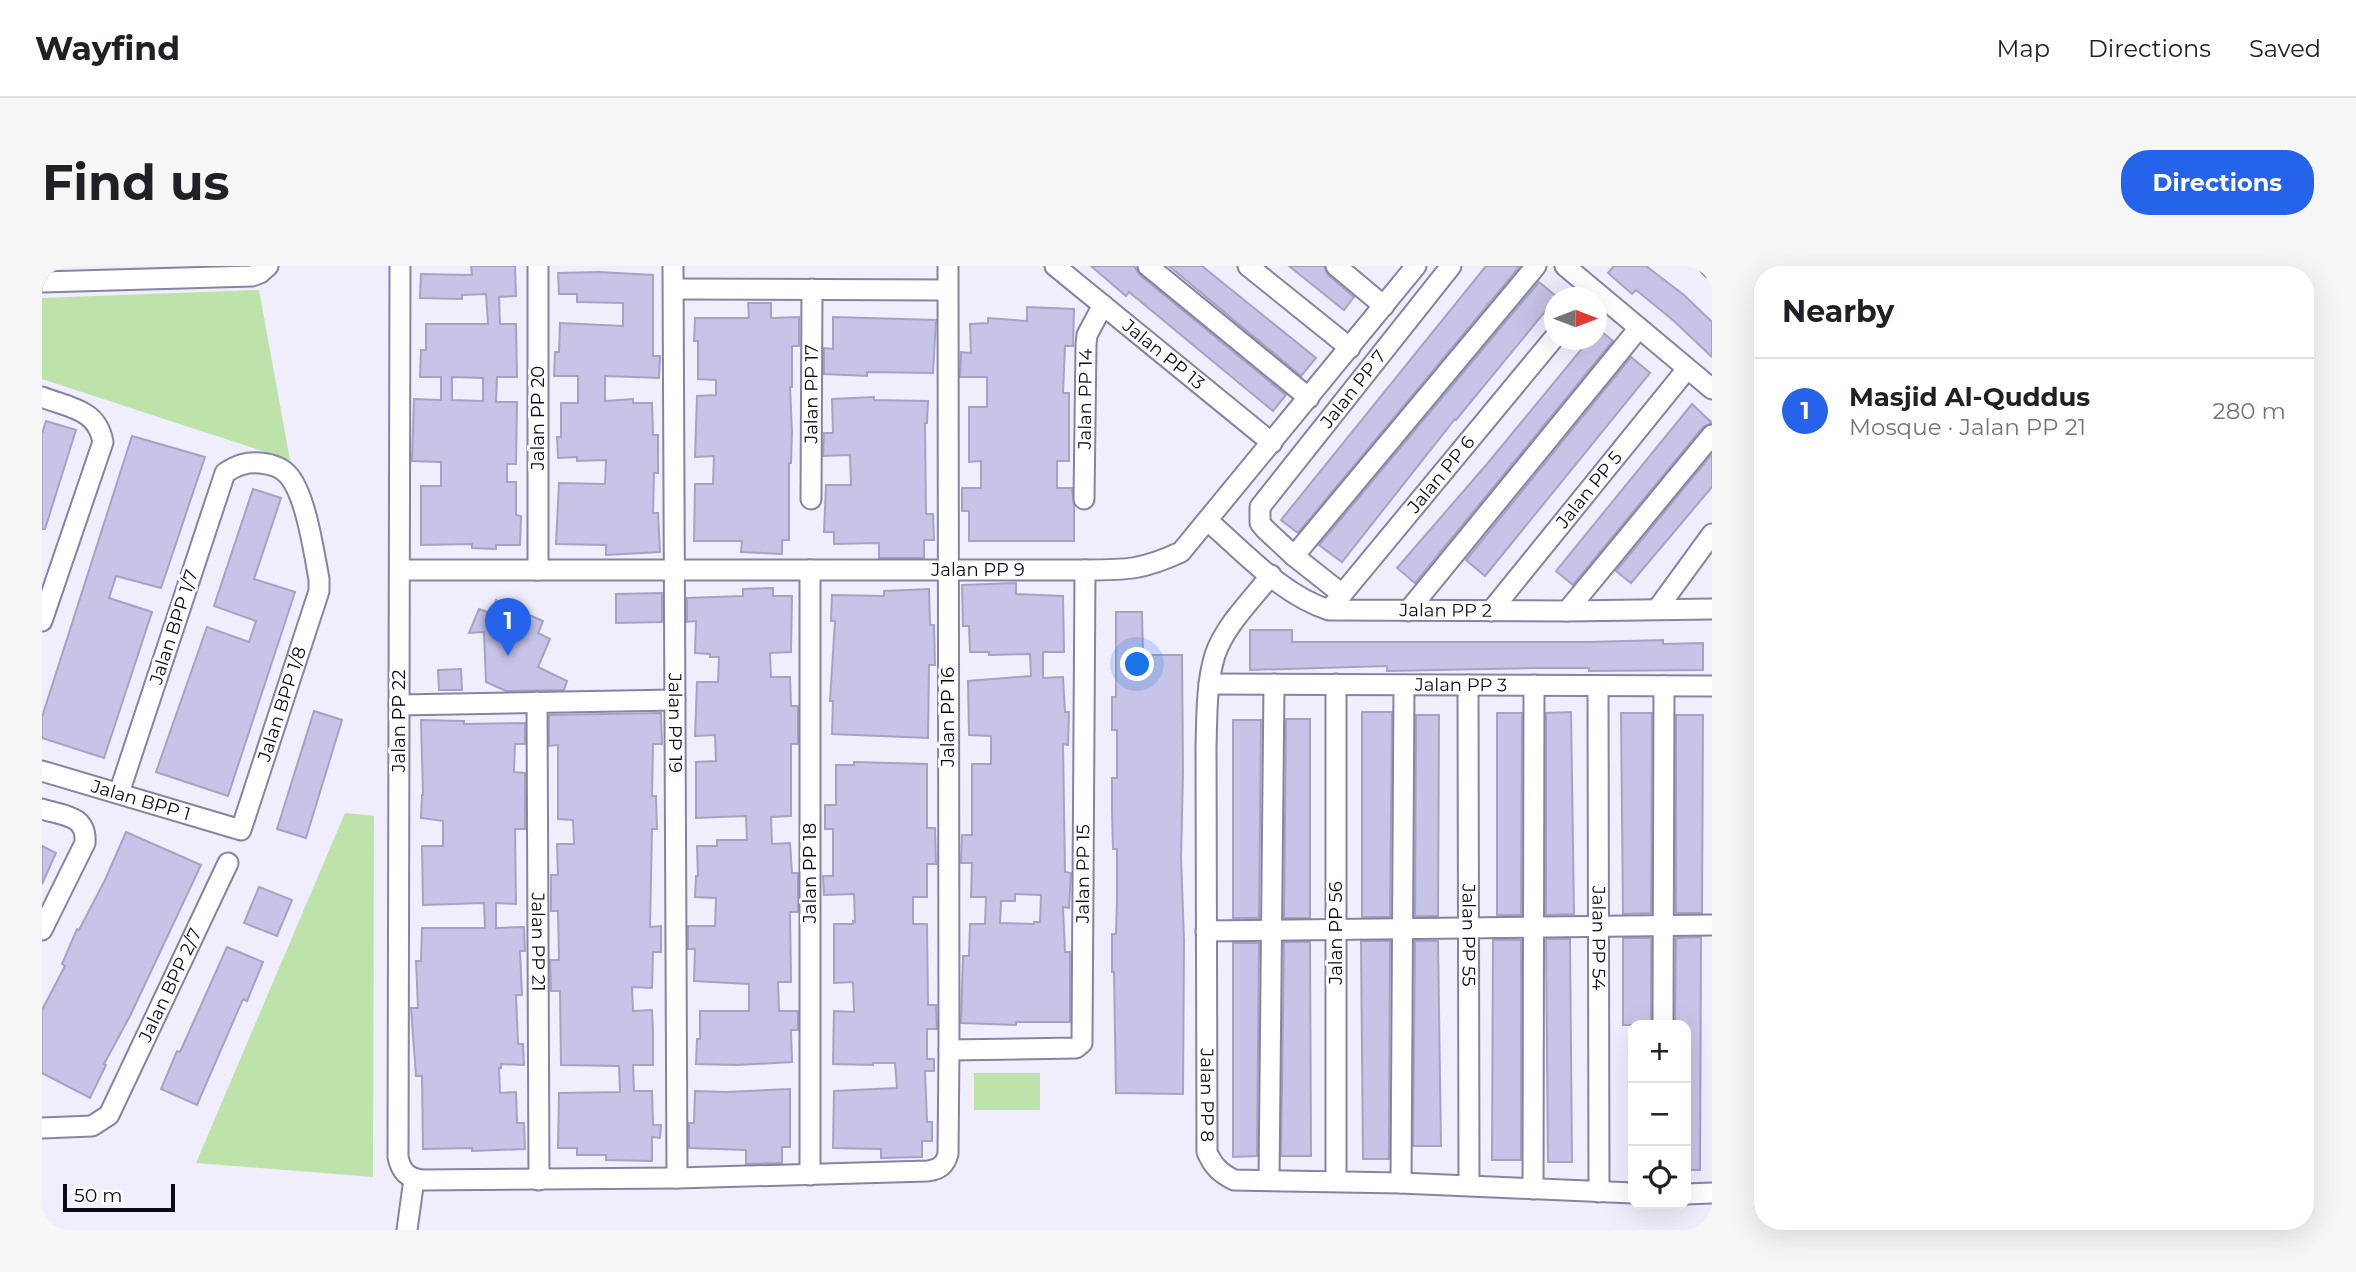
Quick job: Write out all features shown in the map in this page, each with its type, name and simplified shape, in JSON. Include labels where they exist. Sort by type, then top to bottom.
[{"type":"street","name":"Jalan PP 22","points":[[400,266],[398,1157],[400,1166],[410,1177]]},
{"type":"street","name":"Jalan PP 20","points":[[538,266],[538,570]]},
{"type":"street","name":"Jalan PP 19","points":[[673,266],[677,1178]]},
{"type":"street","name":"Jalan PP 16","points":[[810,1175],[928,1171],[942,1167],[948,1154],[948,266]]},
{"type":"street","name":"Jalan PP 13","points":[[1055,266],[1272,443]]},
{"type":"street","points":[[1147,266],[1309,398]]},
{"type":"street","points":[[1248,266],[1350,348]]},
{"type":"street","points":[[1336,266],[1384,306]]},
{"type":"street","name":"Jalan PP 9","points":[[400,570],[1131,570],[1159,562],[1181,552],[1208,521],[1416,266]]},
{"type":"street","name":"Jalan PP 7","points":[[1294,556],[1260,523],[1263,500],[1451,266]]},
{"type":"street","points":[[1342,594],[1294,556],[1536,266]]},
{"type":"street","points":[[1565,266],[1584,287]]},
{"type":"street","points":[[42,282],[143,272],[252,276],[267,267]]},
{"type":"street","points":[[674,289],[946,290]]},
{"type":"street","name":"Jalan PP 17","points":[[811,499],[812,289]]},
{"type":"street","name":"Jalan PP 14","points":[[1084,499],[1086,344],[1087,335],[1103,305]]},
{"type":"street","points":[[1607,305],[1639,328],[1712,389]]},
{"type":"street","points":[[1408,611],[1639,328]]},
{"type":"street","name":"Jalan PP 6","points":[[1329,610],[1545,350]]},
{"type":"street","name":"Jalan PP 5","points":[[1491,611],[1687,369]]},
{"type":"street","points":[[42,397],[90,416],[101,432],[103,442],[42,621]]},
{"type":"street","points":[[1567,611],[1712,435]]},
{"type":"street","name":"Jalan BPP 1/7","points":[[119,793],[225,473],[248,462],[278,467],[290,476],[299,495],[319,579]]},
{"type":"street","name":"Jalan PP 2","points":[[1208,521],[1271,575],[1313,605],[1329,610],[1712,609]]},
{"type":"street","points":[[1658,608],[1712,534]]},
{"type":"street","name":"Jalan PP 18","points":[[810,570],[810,1175]]},
{"type":"street","name":"Jalan PP 15","points":[[949,1051],[1076,1048],[1082,1043],[1085,570]]},
{"type":"street","name":"Jalan PP 8","points":[[1271,575],[1228,629],[1215,654],[1209,684],[1206,747],[1207,1152],[1216,1169],[1234,1180],[1469,1185],[1628,1193]]},
{"type":"street","name":"Jalan BPP 1/8","points":[[242,830],[319,591],[319,579]]},
{"type":"street","name":"Jalan PP 3","points":[[1209,684],[1712,686]]},
{"type":"street","points":[[1269,1180],[1274,684]]},
{"type":"street","name":"Jalan PP 56","points":[[1336,684],[1336,1181]]},
{"type":"street","points":[[1401,1183],[1405,685]]},
{"type":"street","name":"Jalan PP 55","points":[[1468,685],[1469,1185]]},
{"type":"street","points":[[1532,1189],[1534,685]]},
{"type":"street","name":"Jalan PP 54","points":[[1598,686],[1599,1192]]},
{"type":"street","points":[[1663,1020],[1664,686]]},
{"type":"street","points":[[398,705],[675,700]]},
{"type":"street","name":"Jalan PP 21","points":[[537,702],[539,1180]]},
{"type":"street","name":"Jalan BPP 1","points":[[42,771],[242,830]]},
{"type":"street","points":[[42,809],[83,824],[86,833],[85,843],[42,930]]},
{"type":"street","name":"Jalan BPP 2/7","points":[[42,1128],[92,1126],[104,1120],[113,1109],[228,863]]},
{"type":"street","points":[[1206,931],[1712,925]]},
{"type":"street","points":[[407,1230],[410,1177],[539,1180],[810,1175]]},
{"type":"street","points":[[1691,1194],[1712,1193]]},
{"type":"green space","points":[[259,290],[290,460],[42,379],[42,298]]},
{"type":"green space","points":[[345,813],[374,816],[373,1177],[196,1163]]},
{"type":"green space","points":[[974,1073],[1040,1073],[1040,1110],[974,1110]]},
{"type":"building","points":[[471,266],[515,266],[516,296],[499,297],[500,324],[516,324],[517,377],[497,377],[496,402],[517,402],[516,464],[507,464],[507,482],[516,482],[516,515],[521,516],[520,545],[496,545],[496,549],[472,548],[472,544],[421,545],[421,486],[441,486],[441,462],[412,461],[414,399],[441,400],[441,377],[420,377],[421,350],[426,350],[426,324],[488,324],[486,294],[462,295],[462,299],[420,298],[421,274],[472,275]],"holes":[[[452,377],[483,378],[483,401],[452,400]]]},
{"type":"building","points":[[1091,266],[1134,266],[1140,275],[1286,395],[1273,411],[1129,292],[1126,296]]},
{"type":"building","points":[[1169,266],[1202,266],[1316,358],[1301,376]]},
{"type":"building","points":[[1289,266],[1324,266],[1328,275],[1354,297],[1344,310]]},
{"type":"building","points":[[1486,266],[1520,266],[1298,533],[1281,520]]},
{"type":"building","points":[[1614,266],[1646,266],[1684,295],[1712,322],[1712,357],[1636,290],[1632,294],[1608,273]]},
{"type":"building","points":[[558,273],[653,275],[653,356],[660,356],[659,378],[605,376],[605,401],[633,399],[633,403],[652,403],[653,435],[658,435],[658,473],[654,473],[653,513],[658,513],[660,552],[606,555],[606,545],[556,544],[559,483],[605,484],[606,460],[577,461],[577,457],[558,458],[557,437],[561,437],[561,403],[578,403],[578,376],[554,376],[555,352],[559,352],[560,323],[623,326],[623,303],[577,302],[577,294],[559,294]]},
{"type":"building","points":[[1539,282],[1545,287],[1544,313],[1455,419],[1342,562],[1319,545]]},
{"type":"building","points":[[748,303],[771,303],[771,318],[799,317],[799,346],[792,346],[790,387],[792,432],[789,463],[789,540],[782,540],[782,554],[741,552],[742,541],[694,541],[695,484],[713,484],[714,456],[695,457],[697,396],[716,395],[716,380],[698,379],[698,341],[694,341],[695,318],[749,318]]},
{"type":"building","points":[[1027,307],[1074,309],[1073,346],[1065,346],[1063,393],[1069,393],[1069,461],[1057,461],[1057,488],[1072,488],[1074,541],[969,541],[969,511],[962,511],[962,488],[981,488],[981,461],[969,462],[969,407],[987,407],[987,377],[960,377],[961,352],[971,353],[970,324],[988,323],[988,318],[1027,321]]},
{"type":"building","points":[[833,317],[936,320],[933,373],[867,372],[867,376],[824,374],[824,348],[833,349]]},
{"type":"building","points":[[1607,336],[1613,341],[1607,348]]},
{"type":"building","points":[[1581,350],[1606,350],[1415,583],[1397,568]]},
{"type":"building","points":[[1631,357],[1650,373],[1485,576],[1466,560]]},
{"type":"building","points":[[874,397],[874,400],[928,401],[925,423],[926,514],[933,514],[934,540],[924,540],[924,558],[879,558],[879,543],[834,544],[834,532],[824,532],[826,485],[851,485],[850,455],[823,456],[824,433],[833,433],[832,399]]},
{"type":"building","points":[[1692,404],[1712,423],[1703,427],[1573,585],[1556,571]]},
{"type":"building","points":[[46,421],[76,430],[45,529],[42,529],[42,434]]},
{"type":"building","points":[[132,436],[205,457],[161,588],[116,576],[109,598],[152,612],[104,758],[42,738],[42,717]]},
{"type":"building","points":[[1712,454],[1712,487],[1631,583],[1616,571]]},
{"type":"building","points":[[253,489],[281,498],[254,579],[295,592],[228,796],[156,772],[207,627],[249,642],[256,621],[214,606]]},
{"type":"building","points":[[1016,583],[1016,594],[1063,596],[1064,652],[1043,652],[1043,678],[1063,677],[1065,712],[1069,712],[1068,745],[1063,744],[1065,872],[1071,873],[1069,908],[1063,907],[1065,952],[1070,952],[1070,1022],[1016,1022],[1016,1025],[961,1023],[963,956],[969,956],[970,924],[985,924],[986,897],[971,897],[972,863],[961,863],[962,835],[972,835],[972,764],[991,764],[991,736],[969,735],[968,681],[1031,676],[1030,654],[989,655],[989,652],[970,652],[969,626],[963,626],[962,585]],"holes":[[[1015,894],[1041,895],[1040,922],[1000,923],[1001,901],[1015,901]]]},
{"type":"building","points":[[773,588],[773,596],[792,596],[791,652],[770,653],[771,677],[790,677],[791,706],[798,706],[798,744],[791,744],[791,816],[771,817],[772,844],[790,843],[792,873],[798,873],[798,912],[790,912],[791,982],[778,982],[779,1011],[798,1011],[798,1030],[791,1030],[792,1062],[696,1064],[697,1039],[700,1039],[700,1011],[749,1011],[749,984],[694,981],[695,949],[688,949],[688,926],[715,926],[716,898],[695,897],[698,876],[697,846],[717,846],[717,840],[747,840],[746,816],[696,818],[696,762],[716,761],[715,735],[695,736],[697,682],[718,682],[719,657],[695,653],[696,621],[687,622],[687,598],[743,596],[743,589]]},
{"type":"building","points":[[929,589],[930,625],[934,625],[935,665],[929,665],[928,738],[832,734],[833,701],[830,701],[835,621],[831,621],[832,595],[884,596],[884,591]]},
{"type":"building","points":[[662,593],[662,622],[616,623],[616,594]]},
{"type":"building","points":[[496,600],[543,621],[538,633],[550,639],[538,667],[567,681],[564,690],[506,691],[486,682],[484,632],[469,633],[479,609],[490,613]]},
{"type":"building","points":[[1116,612],[1142,612],[1143,655],[1182,655],[1183,1094],[1116,1093],[1112,934],[1116,934],[1117,849],[1113,849],[1112,778],[1117,778],[1117,730],[1112,730],[1112,697],[1116,697]]},
{"type":"building","points":[[1250,630],[1292,630],[1292,642],[1663,640],[1663,644],[1703,643],[1703,670],[1589,671],[1589,668],[1537,668],[1387,671],[1387,666],[1250,670]]},
{"type":"building","points":[[461,669],[462,690],[439,690],[438,670]]},
{"type":"building","points":[[314,711],[342,720],[306,838],[277,829]]},
{"type":"building","points":[[1362,712],[1392,712],[1390,917],[1362,917]]},
{"type":"building","points":[[1571,712],[1574,914],[1546,915],[1546,713]]},
{"type":"building","points":[[661,713],[662,744],[653,744],[652,796],[656,796],[657,829],[652,829],[650,927],[661,926],[661,952],[653,952],[652,988],[632,987],[633,1011],[652,1010],[653,1032],[653,1065],[633,1065],[634,1091],[652,1091],[653,1125],[661,1125],[660,1138],[652,1137],[652,1161],[606,1160],[606,1155],[577,1155],[577,1148],[558,1148],[559,1093],[620,1092],[619,1066],[561,1065],[560,991],[551,991],[550,960],[559,960],[558,911],[551,911],[551,875],[558,875],[557,844],[574,844],[573,820],[558,819],[558,745],[549,746],[549,715]]},
{"type":"building","points":[[1497,713],[1522,713],[1521,915],[1497,915]]},
{"type":"building","points":[[1621,713],[1652,713],[1651,913],[1623,914]]},
{"type":"building","points":[[1416,715],[1439,715],[1438,916],[1415,916]]},
{"type":"building","points":[[1676,715],[1703,715],[1702,913],[1676,913]]},
{"type":"building","points":[[1286,719],[1310,719],[1310,918],[1284,918]]},
{"type":"building","points":[[421,720],[464,721],[464,724],[525,723],[525,744],[515,744],[514,772],[525,773],[525,829],[515,829],[516,904],[496,903],[496,928],[524,927],[525,951],[520,951],[522,995],[516,995],[518,1044],[523,1044],[524,1065],[501,1064],[499,1068],[500,1093],[516,1092],[517,1123],[524,1123],[525,1149],[423,1149],[422,1076],[416,1076],[411,1008],[418,1008],[416,961],[421,961],[422,928],[485,928],[484,903],[423,905],[422,846],[443,846],[443,821],[421,818]]},
{"type":"building","points":[[1233,720],[1261,720],[1259,918],[1233,918]]},
{"type":"building","points":[[854,762],[927,764],[927,828],[935,828],[936,864],[927,864],[927,897],[913,897],[913,924],[927,924],[928,1005],[936,1005],[937,1029],[927,1029],[927,1059],[934,1059],[934,1071],[925,1071],[927,1122],[932,1122],[932,1141],[922,1141],[922,1157],[881,1158],[881,1149],[833,1148],[834,1091],[897,1088],[895,1063],[833,1064],[834,1011],[854,1012],[853,982],[834,983],[834,924],[855,922],[854,894],[824,895],[823,876],[833,876],[833,829],[825,829],[825,805],[836,805],[836,765],[854,765]]},
{"type":"building","points":[[126,832],[201,865],[90,1098],[42,1073],[42,1010],[65,966],[62,964],[77,929],[79,930],[105,880]]},
{"type":"building","points":[[42,846],[56,853],[42,884]]},
{"type":"building","points":[[259,887],[292,900],[277,936],[244,923]]},
{"type":"building","points":[[1701,937],[1700,1170],[1691,1170],[1691,1020],[1675,1020],[1676,938]]},
{"type":"building","points":[[1623,938],[1651,938],[1651,1020],[1628,1020],[1628,1025],[1623,1025]]},
{"type":"building","points":[[1546,939],[1570,939],[1572,1162],[1548,1162]]},
{"type":"building","points":[[1493,940],[1521,940],[1521,1160],[1492,1160]]},
{"type":"building","points":[[1361,941],[1390,941],[1389,1159],[1363,1159]]},
{"type":"building","points":[[1415,941],[1438,941],[1441,1146],[1413,1146]]},
{"type":"building","points":[[1284,942],[1310,942],[1311,1156],[1281,1156]]},
{"type":"building","points":[[1233,943],[1259,943],[1257,1156],[1233,1157]]},
{"type":"building","points":[[227,947],[263,962],[247,1001],[243,999],[197,1105],[161,1089]]},
{"type":"building","points":[[790,1089],[790,1147],[782,1147],[782,1163],[746,1164],[746,1150],[689,1148],[689,1123],[694,1123],[695,1091]]},
{"type":"place","name":"Masjid Al-Quddus","points":[[508,656]]}]
